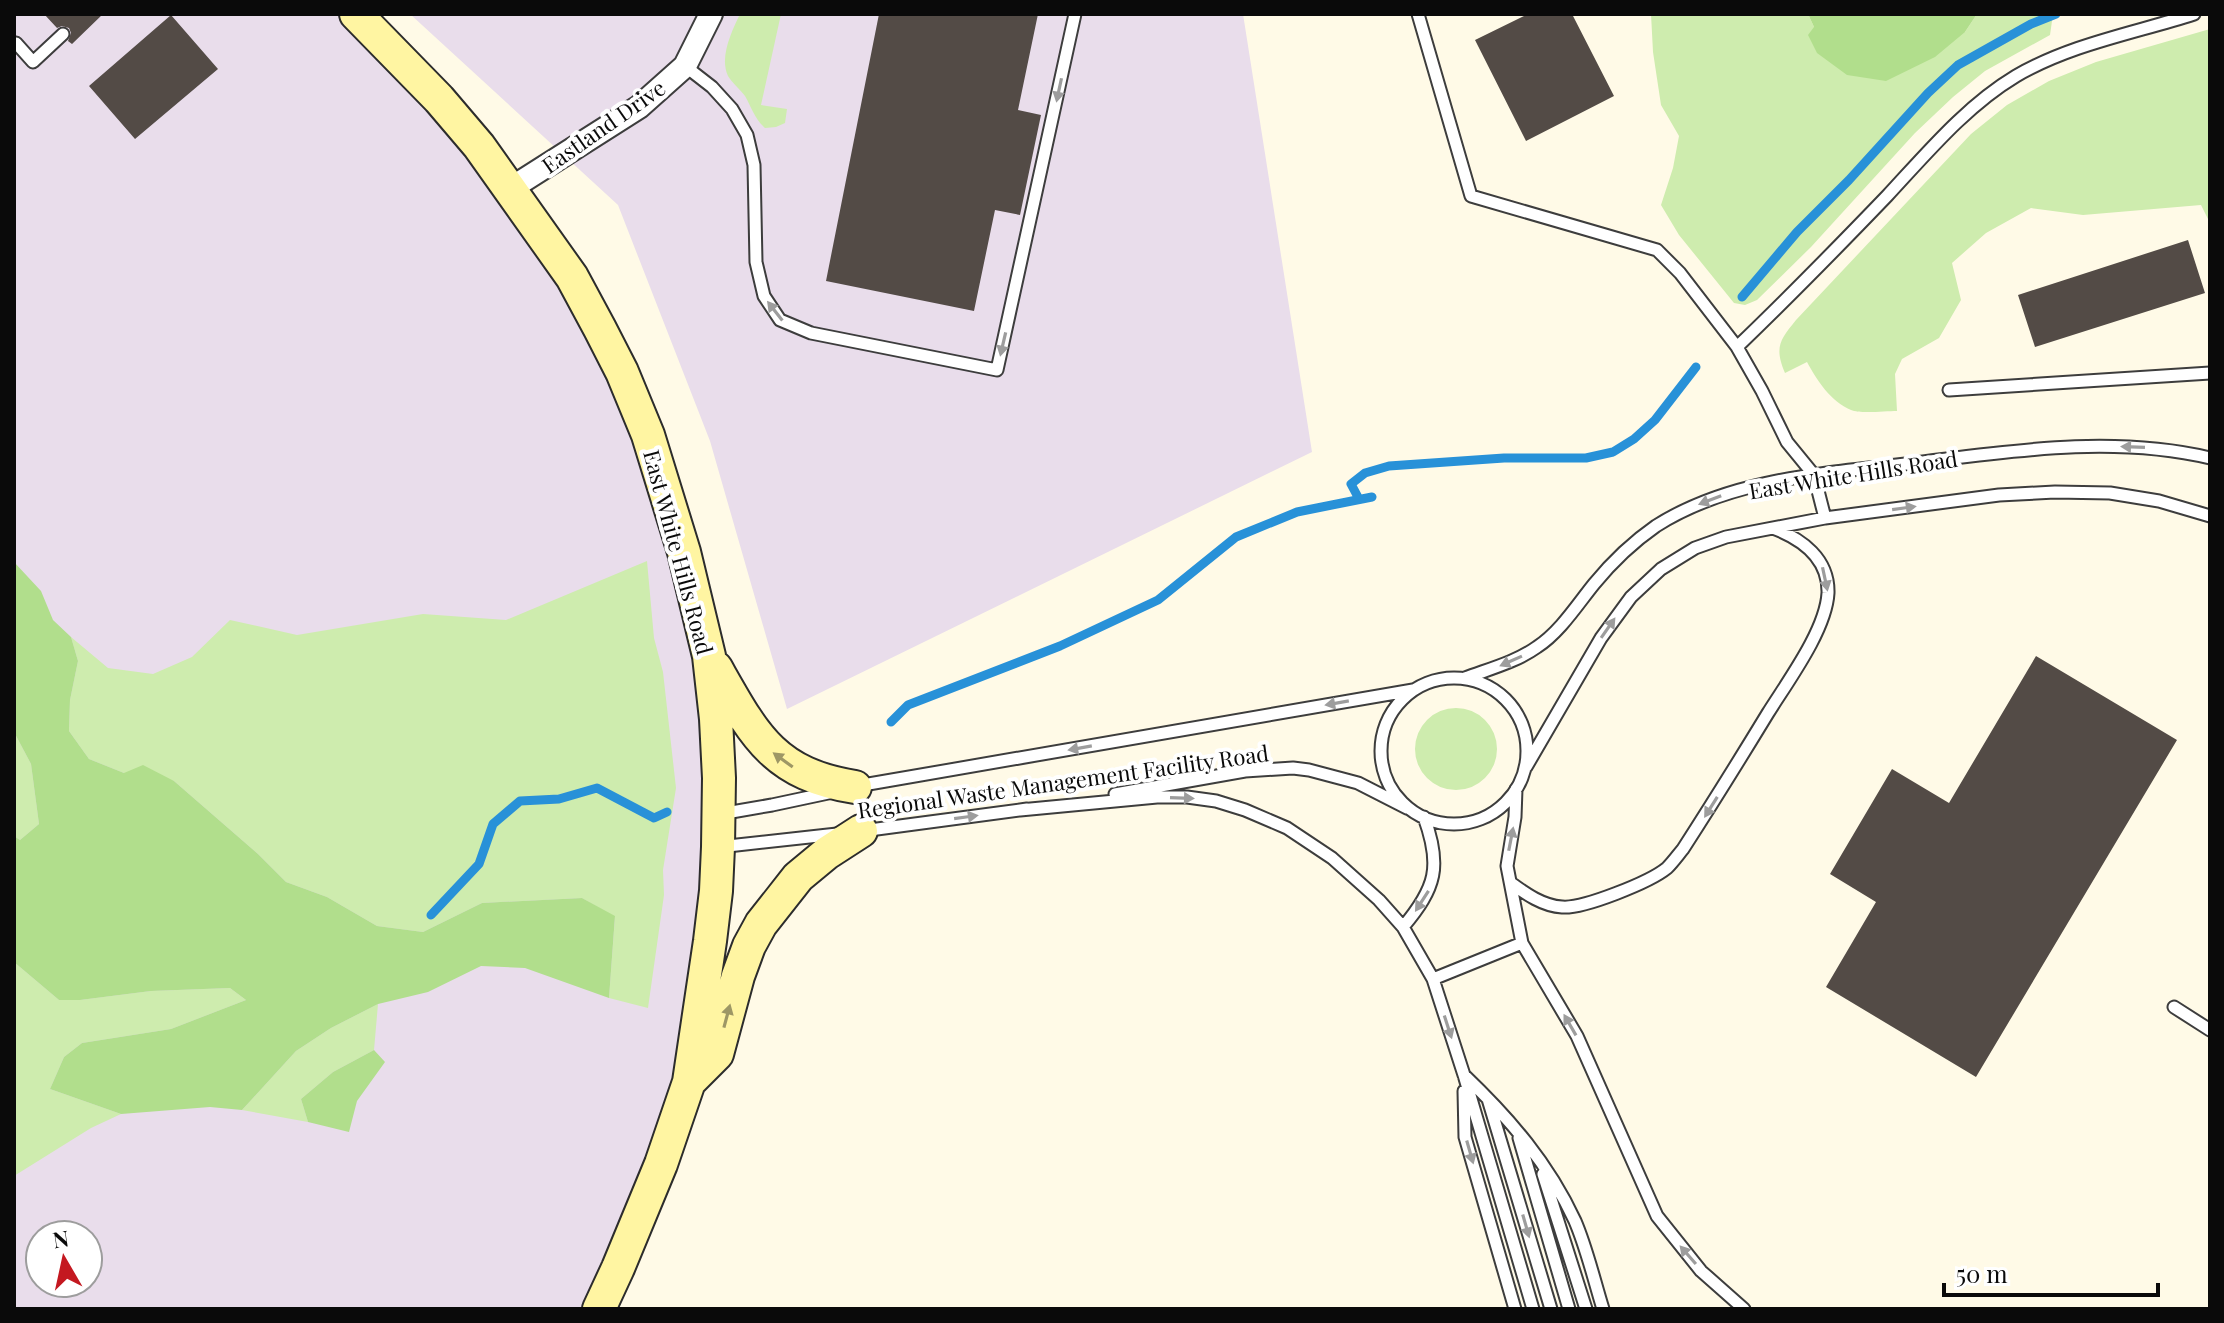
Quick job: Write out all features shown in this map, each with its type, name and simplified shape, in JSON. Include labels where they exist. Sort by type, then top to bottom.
[{"type":"main road","name":"East White Hills Road","points":[[356,14],[439,99],[479,146],[572,277],[627,384],[648,435],[684,552],[709,656],[716,719],[719,814],[716,891],[689,1082],[661,1164],[599,1309]]},
{"type":"main road","points":[[709,656],[750,727],[780,759],[827,782],[855,787]]},
{"type":"main road","points":[[689,1082],[717,1054],[738,976],[761,924],[798,877],[861,831]]},
{"type":"street","name":"Eastland Drive","points":[[510,189],[639,107],[685,66],[711,14]]},
{"type":"lane","points":[[685,66],[712,87],[732,109],[747,135],[754,165],[756,262],[764,296],[780,320],[811,333],[997,370],[1075,14]]},
{"type":"lane","points":[[1418,14],[1471,196],[1657,250],[1680,273],[1737,347],[1787,442],[1814,475],[1825,518]]},
{"type":"lane","points":[[1737,347],[1956,123],[1988,95],[2048,59],[2194,14]]},
{"type":"lane","points":[[16,43],[33,62],[63,34]]},
{"type":"lane","points":[[1949,390],[2210,373]]},
{"type":"lane","name":"East White Hills Road","points":[[1465,678],[1512,661],[1539,647],[1620,554],[1655,527],[1685,510],[1726,494],[1814,475],[2013,451],[2143,447],[2177,450],[2210,458]]},
{"type":"lane","name":"East White Hills Road","points":[[1526,767],[1601,638],[1631,597],[1661,569],[1695,548],[1726,537],[1825,518],[1999,495],[2110,493],[2159,501],[2210,516]]},
{"type":"lane","points":[[1511,883],[1545,904],[1577,907],[1595,902],[1666,869],[1683,849],[1799,663],[1824,617],[1828,591],[1822,566],[1811,549],[1793,536],[1772,528]]},
{"type":"lane","name":"Regional Waste Management Facility Road","points":[[718,847],[1020,810],[1275,768],[1333,775],[1358,783],[1424,817],[1444,823],[1465,823],[1485,817],[1502,805],[1516,789],[1526,767],[1527,746],[1521,722],[1508,701],[1488,686],[1465,678],[1435,682],[1413,690],[855,787],[719,814]]},
{"type":"lane","name":"Regional Waste Management Facility Road","points":[[1407,808],[1391,788],[1382,767],[1381,743],[1387,721],[1400,701],[1413,690]]},
{"type":"lane","points":[[1516,789],[1507,866],[1522,943],[1577,1036],[1657,1216],[1701,1271],[1744,1309]]},
{"type":"lane","points":[[1020,810],[1128,799],[1187,797],[1216,801],[1287,828],[1332,858],[1379,900],[1403,927],[1433,979],[1533,1309]]},
{"type":"lane","points":[[1403,927],[1425,899],[1432,881],[1432,839],[1424,817]]},
{"type":"lane","points":[[1433,979],[1522,943]]},
{"type":"lane","points":[[2174,1007],[2210,1030]]},
{"type":"lane","points":[[1464,1075],[1517,1130],[1561,1193],[1583,1243],[1603,1309]]},
{"type":"lane","points":[[1464,1075],[1465,1137],[1515,1309]]},
{"type":"lane","points":[[1488,1098],[1551,1309]]},
{"type":"lane","points":[[1517,1130],[1569,1309]]},
{"type":"lane","points":[[1538,1158],[1586,1309]]},
{"type":"shaded area","points":[[14,14],[356,14],[395,52],[600,329],[712,680],[703,991],[599,1309],[14,1309]]},
{"type":"shaded area","points":[[410,14],[1243,14],[1312,452],[787,709],[710,441],[618,205]]},
{"type":"green space","points":[[740,14],[781,14],[761,105],[787,109],[785,123],[776,127],[765,128],[761,124],[745,96],[728,76],[725,61],[728,44]]},
{"type":"green space","points":[[1651,14],[1808,14],[1814,27],[1965,32],[1977,14],[2053,14],[2050,35],[1985,71],[1953,97],[1915,133],[1811,247],[1757,300],[1745,305],[1734,303],[1679,235],[1661,205],[1679,136],[1661,105]]},
{"type":"green space","points":[[1808,14],[1977,14],[1965,32],[1935,57],[1886,81],[1847,75],[1817,53],[1808,35],[1814,27]]},
{"type":"green space","points":[[2210,29],[2210,223],[2201,205],[2083,215],[2031,208],[1986,233],[1952,263],[1961,300],[1939,338],[1902,359],[1895,374],[1897,411],[1851,410],[1837,402],[1825,389],[1807,362],[1785,373],[1779,350],[1790,327],[1971,134],[2007,105],[2049,81],[2096,62]]},
{"type":"green space","points":[[647,561],[654,638],[663,672],[676,788],[663,870],[664,895],[648,1008],[609,998],[615,917],[582,898],[482,903],[423,932],[377,926],[327,897],[286,882],[174,781],[124,773],[89,759],[69,731],[70,700],[78,661],[71,637],[108,668],[153,674],[192,657],[230,620],[297,635],[423,614],[506,620]]},
{"type":"green space","points":[[14,562],[41,591],[53,620],[71,637],[78,661],[70,700],[69,731],[89,759],[124,773],[143,765],[174,781],[286,882],[327,897],[377,926],[423,932],[482,903],[582,898],[615,916],[609,998],[525,968],[481,966],[428,992],[378,1004],[331,1028],[296,1051],[242,1110],[210,1107],[121,1114],[50,1089],[64,1057],[82,1043],[171,1029],[246,1000],[230,988],[151,991],[59,1000],[14,962],[14,836],[20,840],[39,824],[31,764],[14,732]]},
{"type":"green space","points":[[1456,708],[1472,711],[1485,720],[1494,733],[1497,749],[1494,765],[1485,778],[1472,787],[1456,790],[1440,787],[1427,778],[1418,765],[1415,749],[1418,733],[1427,720],[1440,711]]},
{"type":"green space","points":[[14,732],[31,764],[39,824],[20,840],[14,836]]},
{"type":"green space","points":[[14,962],[59,1000],[151,991],[230,988],[246,1000],[171,1029],[82,1043],[64,1057],[50,1089],[121,1114],[91,1128],[14,1176]]},
{"type":"green space","points":[[378,1004],[374,1050],[333,1072],[301,1099],[308,1122],[242,1110],[296,1051],[331,1028]]},
{"type":"green space","points":[[374,1050],[385,1062],[357,1101],[349,1132],[308,1122],[301,1099],[333,1072]]},
{"type":"building","points":[[44,14],[103,14],[72,44],[68,41],[69,28],[57,28]]},
{"type":"building","points":[[879,14],[1038,14],[1018,110],[1041,115],[1020,215],[995,210],[974,311],[826,281]]},
{"type":"building","points":[[1528,14],[1572,14],[1614,96],[1526,141],[1475,40]]},
{"type":"building","points":[[171,15],[218,69],[135,139],[89,86]]},
{"type":"building","points":[[2188,240],[2205,293],[2035,347],[2018,295]]},
{"type":"building","points":[[2036,656],[2177,740],[1976,1077],[1826,987],[1876,902],[1830,874],[1892,769],[1949,803]]},
{"type":"waterway","points":[[1742,297],[1797,232],[1958,65],[2031,24],[2056,14]]},
{"type":"waterway","points":[[1359,499],[1351,484],[1365,473],[1389,466],[1504,458],[1586,458],[1613,452],[1655,420],[1696,367]]},
{"type":"waterway","points":[[891,722],[908,705],[1060,646],[1158,600],[1236,537],[1297,512],[1372,497]]},
{"type":"waterway","points":[[431,915],[479,864],[493,824],[520,801],[559,799],[597,788],[654,818],[667,812]]}]
